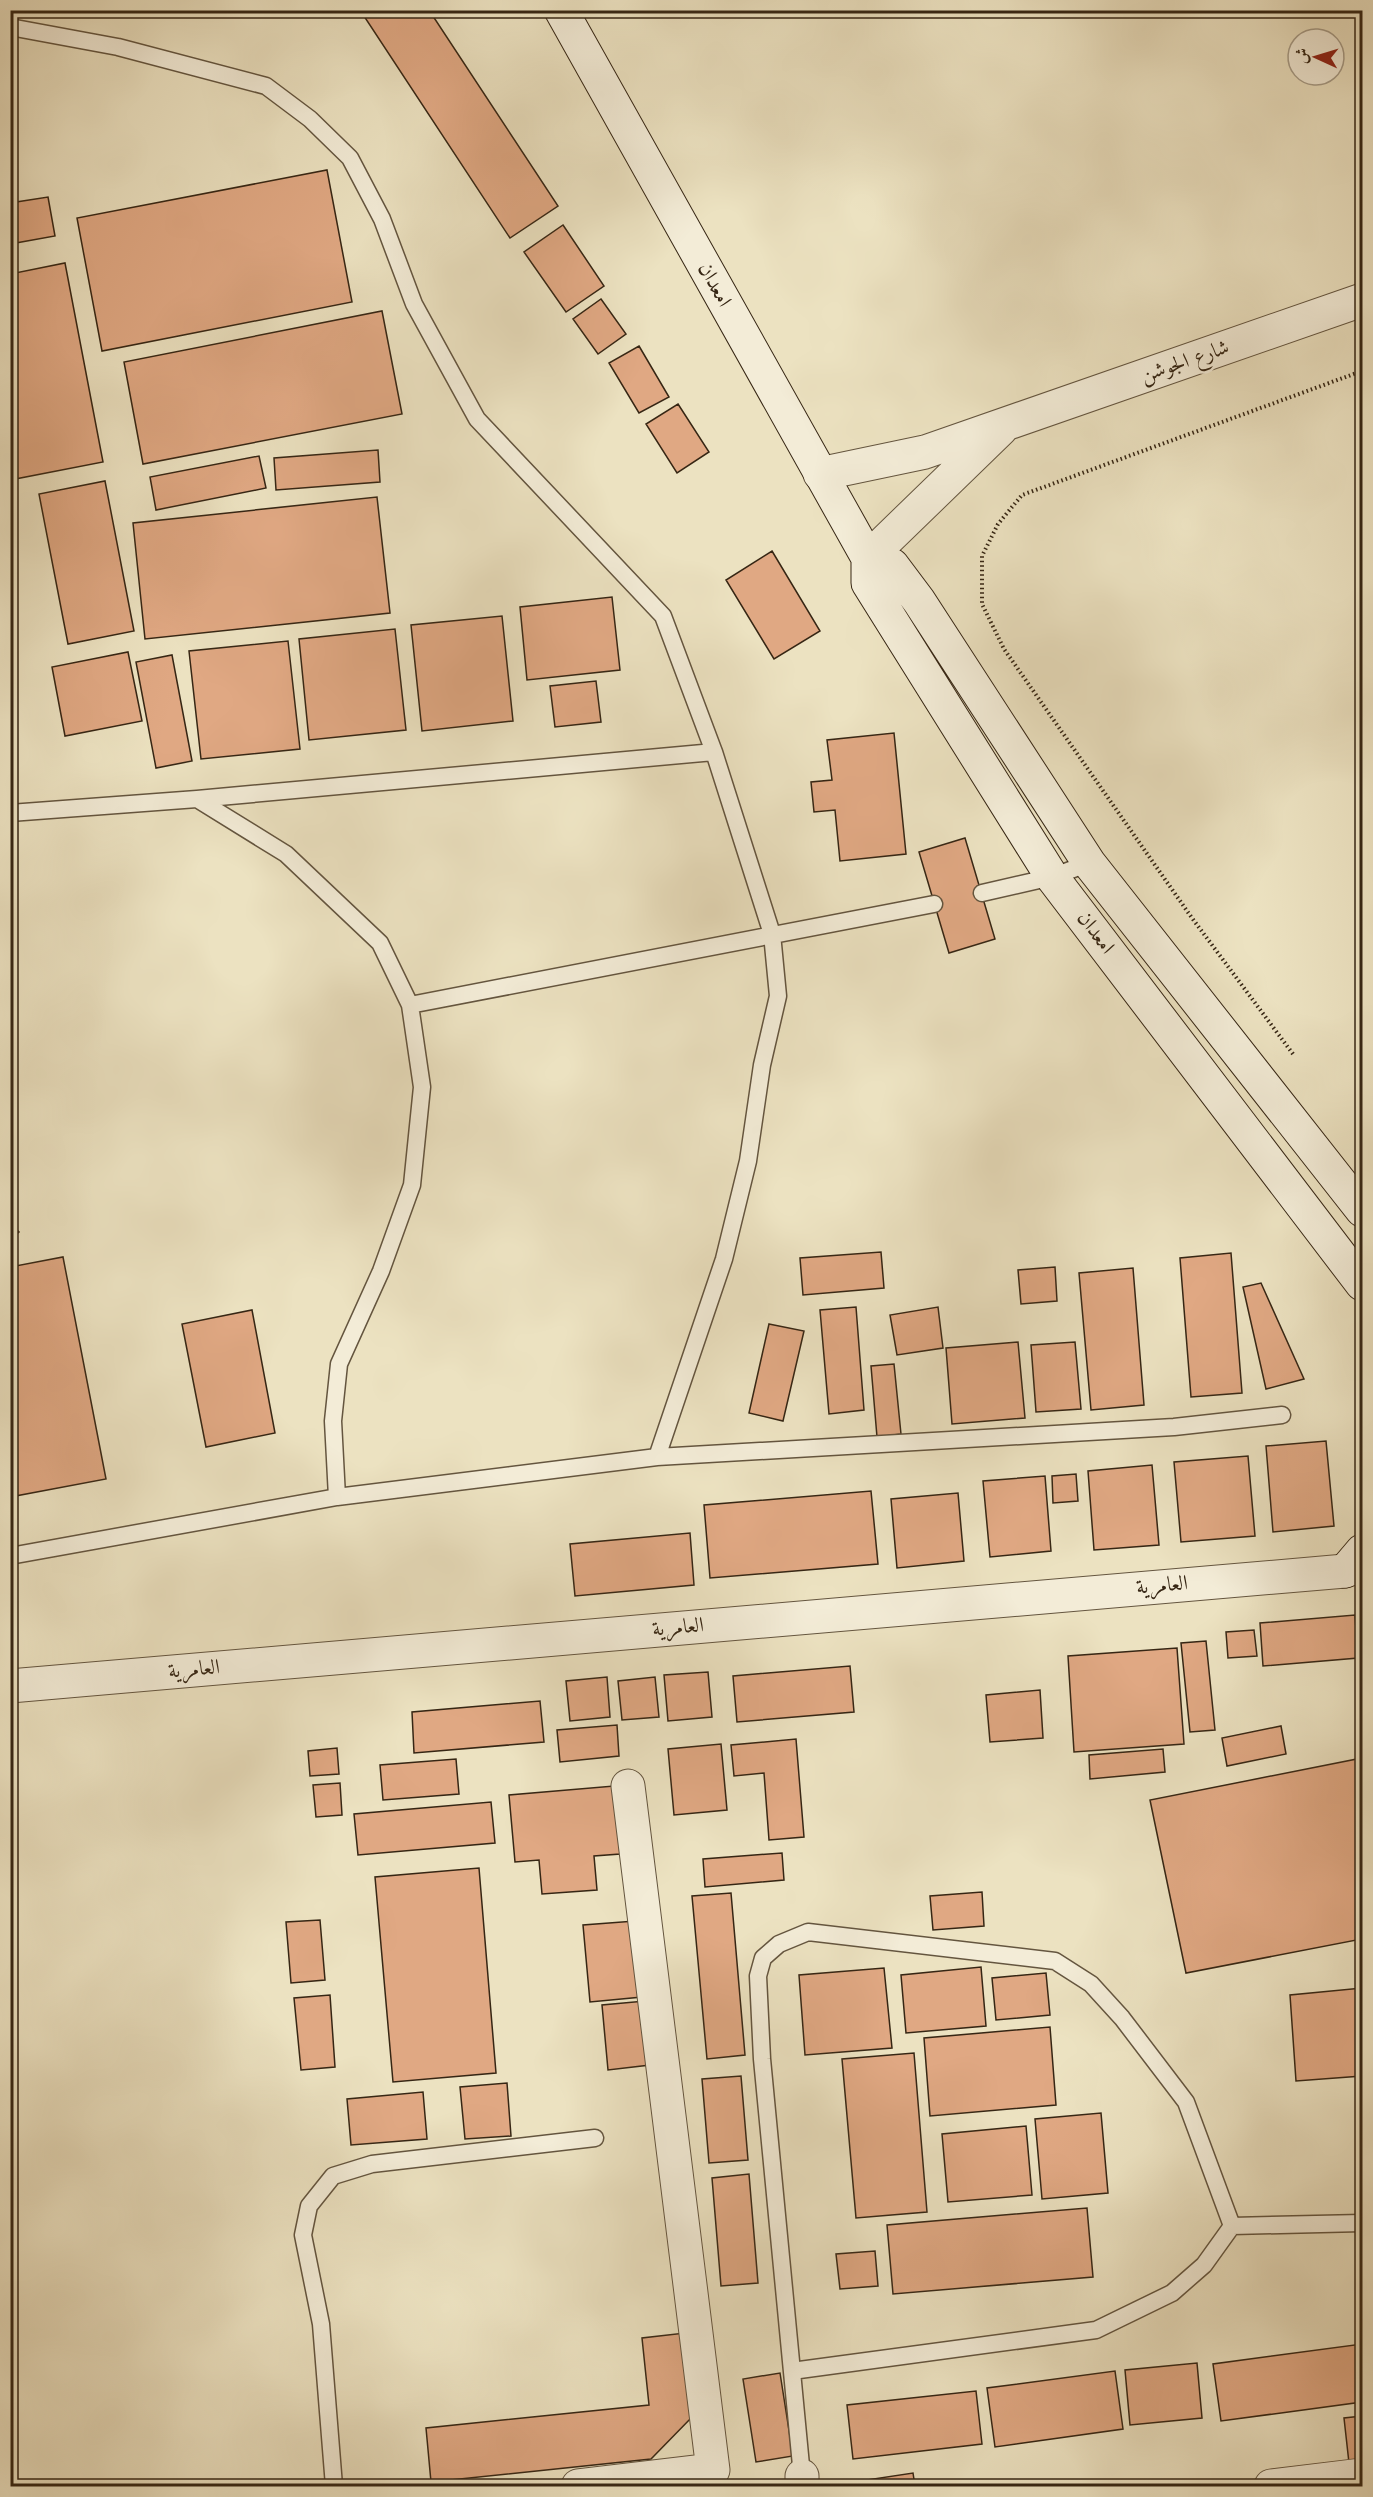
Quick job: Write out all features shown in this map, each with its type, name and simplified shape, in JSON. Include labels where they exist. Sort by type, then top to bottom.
[{"type":"street","name":"امعدان","points":[[561,10],[868,558],[868,583],[1052,877],[1362,1284]]},
{"type":"street","name":"شارع الجوشن","points":[[820,474],[925,452],[1362,300]]},
{"type":"street","name":"شارع الجوشن","points":[[868,558],[1007,424]]},
{"type":"street","name":"امعدان","points":[[868,558],[892,565],[919,601],[1089,863],[1362,1210]]},
{"type":"street","name":"العامرية","points":[[10,1686],[1358,1565]]},
{"type":"street","points":[[578,2487],[714,2478],[628,1786]]},
{"type":"street","points":[[1271,2487],[1362,2475]]},
{"type":"lane","points":[[10,27],[118,47],[266,86],[310,119],[350,158],[382,219],[414,304],[477,419],[663,616],[714,752],[772,934],[778,996],[762,1065],[748,1161],[724,1259],[657,1457]]},
{"type":"lane","points":[[10,813],[197,799],[714,752]]},
{"type":"lane","points":[[197,799],[286,854],[380,943],[410,1005],[422,1087],[412,1185],[381,1271],[339,1364],[333,1421],[337,1497]]},
{"type":"lane","points":[[982,892],[1052,877],[1089,863]]},
{"type":"lane","points":[[410,1005],[934,904]]},
{"type":"lane","points":[[10,1556],[337,1497],[657,1457],[1174,1427],[1282,1415]]},
{"type":"lane","points":[[802,2481],[762,2059],[758,1976],[763,1958],[779,1944],[808,1932],[1055,1961],[1091,1984],[1122,2018],[1186,2102],[1232,2226]]},
{"type":"lane","points":[[334,2487],[321,2324],[303,2235],[309,2206],[333,2176],[372,2164],[595,2138]]},
{"type":"lane","points":[[1232,2226],[1362,2223]]},
{"type":"lane","points":[[792,2371],[1096,2330],[1172,2293],[1204,2265],[1232,2226]]},
{"type":"path","points":[[1299,1062],[1192,918],[1004,649],[982,604],[982,556],[998,524],[1022,495],[1362,371]]},
{"type":"building","points":[[360,10],[429,10],[558,206],[510,238]]},
{"type":"building","points":[[327,170],[352,302],[102,351],[77,218]]},
{"type":"building","points":[[48,197],[55,236],[10,244],[10,203]]},
{"type":"building","points":[[563,225],[604,286],[566,312],[524,252]]},
{"type":"building","points":[[65,263],[103,462],[10,480],[10,274]]},
{"type":"building","points":[[601,299],[626,334],[598,354],[573,319]]},
{"type":"building","points":[[382,311],[402,414],[143,464],[124,362]]},
{"type":"building","points":[[639,346],[669,397],[639,413],[609,363]]},
{"type":"building","points":[[678,404],[709,452],[677,473],[646,424]]},
{"type":"building","points":[[378,450],[380,482],[276,490],[274,458]]},
{"type":"building","points":[[259,456],[266,488],[156,510],[150,477]]},
{"type":"building","points":[[105,481],[134,631],[68,644],[39,494]]},
{"type":"building","points":[[377,497],[390,613],[145,639],[133,523]]},
{"type":"building","points":[[772,551],[820,631],[774,659],[726,580]]},
{"type":"building","points":[[612,597],[620,670],[527,680],[520,607]]},
{"type":"building","points":[[502,616],[513,721],[422,731],[411,625]]},
{"type":"building","points":[[395,629],[406,730],[309,740],[299,639]]},
{"type":"building","points":[[288,641],[300,749],[201,759],[189,651]]},
{"type":"building","points":[[128,652],[142,721],[65,736],[52,667]]},
{"type":"building","points":[[172,655],[192,761],[156,768],[136,662]]},
{"type":"building","points":[[596,681],[601,722],[555,727],[550,686]]},
{"type":"building","points":[[894,733],[906,854],[840,861],[835,810],[814,812],[811,782],[832,780],[827,740]]},
{"type":"building","points":[[965,838],[995,939],[949,953],[919,852]]},
{"type":"building","points":[[10,1223],[19,1232],[10,1240]]},
{"type":"building","points":[[881,1252],[884,1288],[803,1295],[800,1258]]},
{"type":"building","points":[[1231,1253],[1242,1393],[1191,1397],[1180,1258]]},
{"type":"building","points":[[63,1257],[106,1479],[10,1497],[10,1267]]},
{"type":"building","points":[[1055,1267],[1057,1301],[1021,1304],[1018,1270]]},
{"type":"building","points":[[1133,1268],[1144,1405],[1091,1410],[1079,1273]]},
{"type":"building","points":[[1261,1283],[1304,1379],[1266,1389],[1243,1287]]},
{"type":"building","points":[[856,1307],[864,1410],[829,1414],[820,1310]]},
{"type":"building","points":[[938,1307],[943,1348],[897,1355],[890,1315]]},
{"type":"building","points":[[252,1310],[275,1433],[206,1447],[182,1324]]},
{"type":"building","points":[[769,1324],[804,1331],[783,1421],[749,1413]]},
{"type":"building","points":[[1018,1342],[1025,1418],[952,1424],[946,1348]]},
{"type":"building","points":[[1075,1342],[1081,1409],[1036,1412],[1031,1345]]},
{"type":"building","points":[[894,1364],[901,1434],[877,1437],[871,1366]]},
{"type":"building","points":[[1326,1441],[1334,1526],[1273,1532],[1266,1446]]},
{"type":"building","points":[[1248,1456],[1255,1536],[1181,1542],[1174,1462]]},
{"type":"building","points":[[1152,1465],[1159,1545],[1094,1550],[1088,1471]]},
{"type":"building","points":[[1076,1474],[1078,1501],[1053,1503],[1052,1476]]},
{"type":"building","points":[[1045,1476],[1051,1551],[990,1557],[983,1481]]},
{"type":"building","points":[[871,1491],[878,1564],[710,1578],[704,1505]]},
{"type":"building","points":[[958,1493],[964,1561],[897,1568],[891,1499]]},
{"type":"building","points":[[690,1533],[694,1585],[575,1596],[570,1544]]},
{"type":"building","points":[[1355,1615],[1358,1658],[1263,1666],[1260,1623]]},
{"type":"building","points":[[1254,1630],[1257,1656],[1228,1658],[1226,1632]]},
{"type":"building","points":[[1206,1641],[1215,1730],[1190,1732],[1181,1643]]},
{"type":"building","points":[[1177,1648],[1184,1744],[1074,1752],[1068,1656]]},
{"type":"building","points":[[850,1666],[854,1712],[737,1722],[733,1676]]},
{"type":"building","points":[[708,1672],[712,1717],[668,1721],[664,1675]]},
{"type":"building","points":[[607,1677],[610,1717],[570,1721],[566,1681]]},
{"type":"building","points":[[655,1677],[659,1717],[622,1720],[618,1681]]},
{"type":"building","points":[[1040,1690],[1043,1738],[990,1742],[986,1695]]},
{"type":"building","points":[[540,1701],[544,1742],[414,1753],[412,1712]]},
{"type":"building","points":[[617,1725],[619,1756],[560,1762],[557,1730]]},
{"type":"building","points":[[1281,1726],[1286,1754],[1227,1766],[1222,1738]]},
{"type":"building","points":[[796,1739],[804,1837],[769,1840],[764,1773],[734,1776],[731,1745]]},
{"type":"building","points":[[721,1744],[727,1810],[674,1815],[668,1749]]},
{"type":"building","points":[[337,1748],[339,1774],[310,1776],[308,1751]]},
{"type":"building","points":[[1163,1749],[1165,1772],[1090,1779],[1089,1755]]},
{"type":"building","points":[[1362,1758],[1362,1939],[1186,1973],[1150,1800]]},
{"type":"building","points":[[456,1759],[459,1794],[383,1800],[380,1765]]},
{"type":"building","points":[[340,1783],[342,1815],[316,1817],[313,1785]]},
{"type":"building","points":[[614,1786],[620,1854],[594,1856],[597,1890],[542,1894],[539,1860],[515,1862],[509,1795]]},
{"type":"building","points":[[491,1802],[495,1843],[358,1855],[354,1814]]},
{"type":"building","points":[[782,1853],[784,1880],[705,1887],[703,1859]]},
{"type":"building","points":[[479,1868],[496,2073],[393,2082],[375,1877]]},
{"type":"building","points":[[982,1892],[984,1926],[933,1930],[930,1896]]},
{"type":"building","points":[[731,1893],[745,2055],[707,2059],[692,1896]]},
{"type":"building","points":[[320,1920],[325,1980],[291,1983],[286,1922]]},
{"type":"building","points":[[635,1921],[642,1997],[590,2002],[583,1925]]},
{"type":"building","points":[[981,1967],[986,2026],[906,2033],[901,1975]]},
{"type":"building","points":[[884,1968],[892,2048],[805,2055],[799,1975]]},
{"type":"building","points":[[1046,1973],[1050,2015],[996,2020],[992,1978]]},
{"type":"building","points":[[1362,1988],[1362,2076],[1296,2081],[1290,1995]]},
{"type":"building","points":[[330,1995],[335,2067],[301,2070],[294,1998]]},
{"type":"building","points":[[645,2001],[650,2065],[608,2070],[602,2005]]},
{"type":"building","points":[[1050,2027],[1056,2105],[930,2116],[924,2038]]},
{"type":"building","points":[[914,2053],[927,2212],[856,2218],[842,2059]]},
{"type":"building","points":[[741,2076],[748,2160],[709,2163],[702,2079]]},
{"type":"building","points":[[507,2083],[511,2136],[465,2139],[460,2087]]},
{"type":"building","points":[[423,2092],[427,2139],[351,2145],[347,2099]]},
{"type":"building","points":[[1101,2113],[1108,2193],[1042,2199],[1035,2119]]},
{"type":"building","points":[[1026,2126],[1032,2195],[948,2202],[942,2134]]},
{"type":"building","points":[[749,2174],[758,2283],[721,2286],[712,2178]]},
{"type":"building","points":[[1087,2208],[1093,2277],[893,2294],[887,2225]]},
{"type":"building","points":[[875,2251],[878,2286],[840,2289],[836,2254]]},
{"type":"building","points":[[685,2333],[693,2416],[651,2459],[431,2482],[426,2428],[649,2405],[642,2338]]},
{"type":"building","points":[[1362,2344],[1362,2402],[1221,2421],[1213,2364]]},
{"type":"building","points":[[1197,2363],[1202,2418],[1130,2425],[1125,2370]]},
{"type":"building","points":[[1115,2371],[1123,2429],[995,2447],[987,2388]]},
{"type":"building","points":[[780,2373],[793,2456],[756,2462],[743,2379]]},
{"type":"building","points":[[976,2391],[982,2444],[853,2459],[847,2405]]},
{"type":"building","points":[[1362,2416],[1362,2462],[1349,2463],[1344,2418]]},
{"type":"building","points":[[913,2473],[915,2486],[854,2486],[853,2482]]}]
